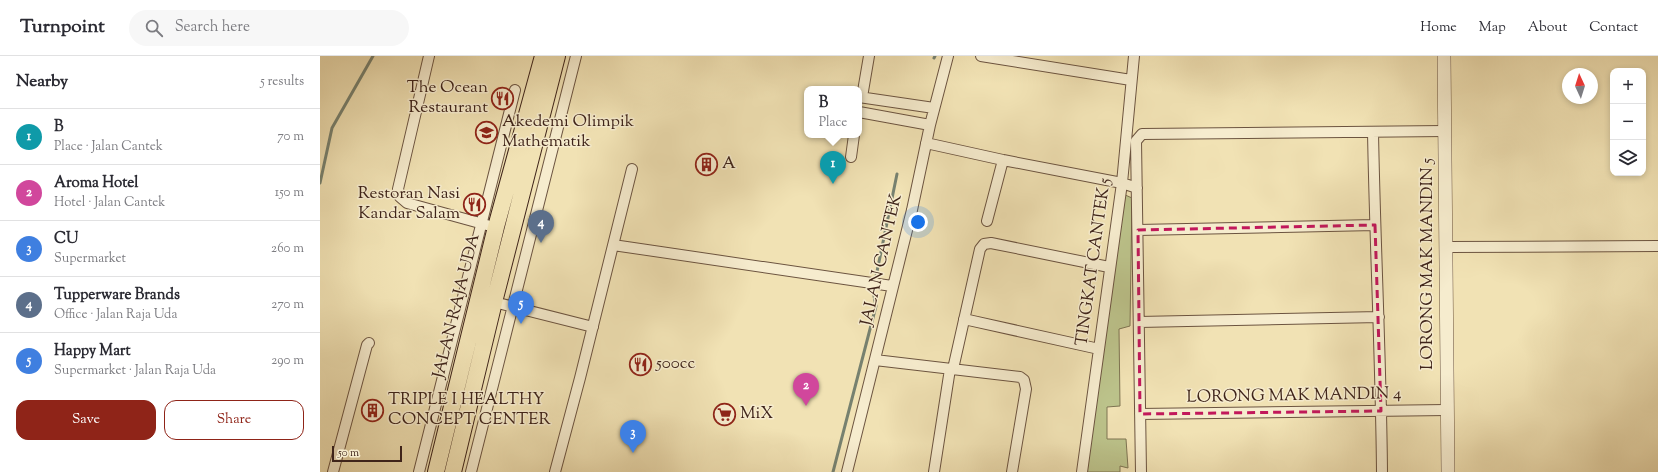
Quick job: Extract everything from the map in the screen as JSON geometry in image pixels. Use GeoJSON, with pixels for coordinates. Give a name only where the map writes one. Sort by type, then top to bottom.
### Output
{"type":"FeatureCollection","features":[{"type":"Feature","properties":{"kind":"main road","name":"JALAN RAJA UDA"},"geometry":{"type":"LineString","coordinates":[[436,472],[489,225],[543,56]]}},
{"type":"Feature","properties":{"kind":"main road","name":"JALAN RAJA UDA"},"geometry":{"type":"LineString","coordinates":[[453,472],[494,302],[557,56]]}},
{"type":"Feature","properties":{"kind":"street"},"geometry":{"type":"LineString","coordinates":[[429,56],[398,189],[400,197],[407,204],[489,225]]}},
{"type":"Feature","properties":{"kind":"street"},"geometry":{"type":"LineString","coordinates":[[471,472],[576,56]]}},
{"type":"Feature","properties":{"kind":"street"},"geometry":{"type":"LineString","coordinates":[[862,92],[869,56]]}},
{"type":"Feature","properties":{"kind":"street","name":"JALAN CANTEK"},"geometry":{"type":"LineString","coordinates":[[847,472],[875,360],[888,286],[912,210],[930,125],[948,56]]}},
{"type":"Feature","properties":{"kind":"street"},"geometry":{"type":"LineString","coordinates":[[981,56],[1131,80]]}},
{"type":"Feature","properties":{"kind":"street","name":"TINGKAT CANTEK 5"},"geometry":{"type":"LineString","coordinates":[[1082,472],[1109,267],[1122,183],[1134,56]]}},
{"type":"Feature","properties":{"kind":"street","name":"LORONG MAK MANDIN 5"},"geometry":{"type":"LineString","coordinates":[[1444,56],[1448,472]]}},
{"type":"Feature","properties":{"kind":"street"},"geometry":{"type":"LineString","coordinates":[[419,472],[446,363],[489,225],[515,90]]}},
{"type":"Feature","properties":{"kind":"street"},"geometry":{"type":"LineString","coordinates":[[862,97],[934,108]]}},
{"type":"Feature","properties":{"kind":"street"},"geometry":{"type":"LineString","coordinates":[[862,113],[930,125]]}},
{"type":"Feature","properties":{"kind":"street"},"geometry":{"type":"LineString","coordinates":[[1141,472],[1138,188],[1136,141],[1142,134],[1445,131]]}},
{"type":"Feature","properties":{"kind":"street"},"geometry":{"type":"LineString","coordinates":[[1373,132],[1382,472]]}},
{"type":"Feature","properties":{"kind":"street"},"geometry":{"type":"LineString","coordinates":[[851,157],[854,138]]}},
{"type":"Feature","properties":{"kind":"street"},"geometry":{"type":"LineString","coordinates":[[926,143],[1003,160],[1122,183],[1138,188]]}},
{"type":"Feature","properties":{"kind":"street"},"geometry":{"type":"LineString","coordinates":[[987,221],[1003,160]]}},
{"type":"Feature","properties":{"kind":"street"},"geometry":{"type":"LineString","coordinates":[[555,472],[632,169]]}},
{"type":"Feature","properties":{"kind":"street"},"geometry":{"type":"LineString","coordinates":[[1138,230],[1375,225]]}},
{"type":"Feature","properties":{"kind":"street"},"geometry":{"type":"LineString","coordinates":[[934,472],[952,369],[980,249],[984,244],[991,242],[1109,267]]}},
{"type":"Feature","properties":{"kind":"street"},"geometry":{"type":"LineString","coordinates":[[613,245],[888,286]]}},
{"type":"Feature","properties":{"kind":"street"},"geometry":{"type":"LineString","coordinates":[[1447,247],[1658,246]]}},
{"type":"Feature","properties":{"kind":"street"},"geometry":{"type":"LineString","coordinates":[[494,302],[593,327]]}},
{"type":"Feature","properties":{"kind":"street"},"geometry":{"type":"LineString","coordinates":[[1139,322],[1379,317]]}},
{"type":"Feature","properties":{"kind":"street"},"geometry":{"type":"LineString","coordinates":[[964,319],[1099,349]]}},
{"type":"Feature","properties":{"kind":"street"},"geometry":{"type":"LineString","coordinates":[[333,472],[367,345],[369,343]]}},
{"type":"Feature","properties":{"kind":"street"},"geometry":{"type":"LineString","coordinates":[[875,360],[1020,377],[1024,380],[1026,389],[1012,472]]}},
{"type":"Feature","properties":{"kind":"street","name":"LORONG MAK MANDIN 4"},"geometry":{"type":"LineString","coordinates":[[1140,414],[1448,410]]}},
{"type":"Feature","properties":{"kind":"highlighted area"},"geometry":{"type":"Polygon","coordinates":[[[1375,225],[1381,411],[1140,414],[1138,230],[1375,225]]]}},
{"type":"Feature","properties":{"kind":"green space"},"geometry":{"type":"Polygon","coordinates":[[[1123,194],[1132,198],[1130,326],[1119,329],[1120,406],[1107,407],[1107,439],[1126,439],[1128,468],[1120,466],[1120,472],[1087,472],[1123,194]]]}},
{"type":"Feature","properties":{"kind":"waterway"},"geometry":{"type":"LineString","coordinates":[[320,183],[332,128],[373,56]]}},
{"type":"Feature","properties":{"kind":"waterway"},"geometry":{"type":"LineString","coordinates":[[833,472],[876,306],[873,291],[897,174]]}},
{"type":"Feature","properties":{"kind":"place","name":"The Ocean Restaurant"},"geometry":{"type":"Point","coordinates":[503,98]}},
{"type":"Feature","properties":{"kind":"place","name":"Akedemi Olimpik Mathematik"},"geometry":{"type":"Point","coordinates":[486,132]}},
{"type":"Feature","properties":{"kind":"place","name":"A"},"geometry":{"type":"Point","coordinates":[707,164]}},
{"type":"Feature","properties":{"kind":"place","name":"B"},"geometry":{"type":"Point","coordinates":[833,184]}},
{"type":"Feature","properties":{"kind":"place","name":"Restoran Nasi Kandar Salam"},"geometry":{"type":"Point","coordinates":[475,204]}},
{"type":"Feature","properties":{"kind":"place","name":"Tupperware Brands"},"geometry":{"type":"Point","coordinates":[541,243]}},
{"type":"Feature","properties":{"kind":"place","name":"Happy Mart"},"geometry":{"type":"Point","coordinates":[521,324]}},
{"type":"Feature","properties":{"kind":"place","name":"500cc"},"geometry":{"type":"Point","coordinates":[640,364]}},
{"type":"Feature","properties":{"kind":"place","name":"Aroma Hotel"},"geometry":{"type":"Point","coordinates":[806,406]}},
{"type":"Feature","properties":{"kind":"place","name":"TRIPLE I HEALTHY CONCEPT CENTER"},"geometry":{"type":"Point","coordinates":[372,410]}},
{"type":"Feature","properties":{"kind":"place","name":"MiX"},"geometry":{"type":"Point","coordinates":[724,414]}},
{"type":"Feature","properties":{"kind":"place","name":"CU"},"geometry":{"type":"Point","coordinates":[633,453]}}]}
